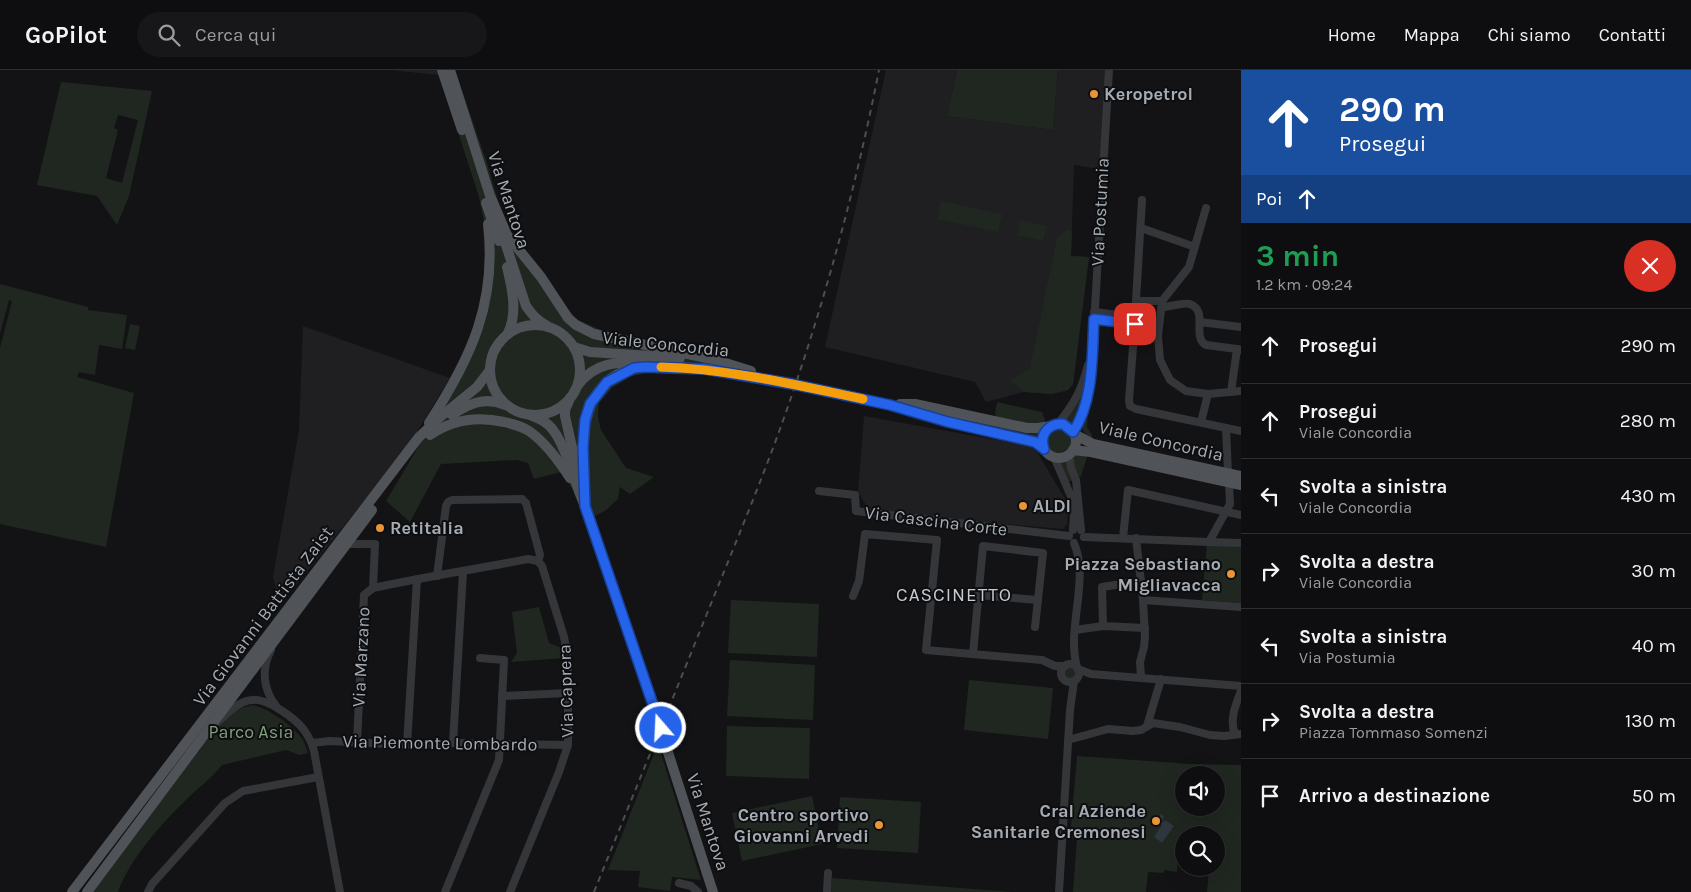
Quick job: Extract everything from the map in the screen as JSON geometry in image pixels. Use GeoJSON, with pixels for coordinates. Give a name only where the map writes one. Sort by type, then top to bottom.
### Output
{"type":"FeatureCollection","features":[{"type":"Feature","properties":{"kind":"main road","name":"Via Mantova"},"geometry":{"type":"LineString","coordinates":[[442,70],[526,306],[540,322],[552,328]]}},
{"type":"Feature","properties":{"kind":"main road","name":"Via Mantova"},"geometry":{"type":"LineString","coordinates":[[450,70],[511,282],[514,316],[512,326],[507,334]]}},
{"type":"Feature","properties":{"kind":"main road"},"geometry":{"type":"LineString","coordinates":[[487,197],[507,235],[541,277],[564,312],[576,325],[594,334],[716,360],[751,371]]}},
{"type":"Feature","properties":{"kind":"main road"},"geometry":{"type":"LineString","coordinates":[[424,436],[456,380],[473,342],[484,309],[490,276],[491,245],[487,197]]}},
{"type":"Feature","properties":{"kind":"main road"},"geometry":{"type":"LineString","coordinates":[[533,325],[552,328],[564,336],[574,347],[580,367],[579,378],[565,410],[565,416],[583,498],[562,445],[553,429],[545,421],[517,412],[505,404],[494,388],[490,370],[493,353],[496,346],[507,334],[515,329],[533,325]]}},
{"type":"Feature","properties":{"kind":"main road","name":"Viale Concordia"},"geometry":{"type":"LineString","coordinates":[[574,347],[590,352],[684,358],[751,371],[782,382]]}},
{"type":"Feature","properties":{"kind":"main road","name":"Viale Concordia"},"geometry":{"type":"LineString","coordinates":[[576,388],[586,375],[593,370],[610,364],[646,362],[705,369],[782,382],[890,405],[948,422],[1035,442],[1054,457],[1064,457],[1071,452],[1076,442],[1074,433]]}},
{"type":"Feature","properties":{"kind":"main road"},"geometry":{"type":"LineString","coordinates":[[583,498],[585,420],[590,404],[607,382],[634,368],[705,369]]}},
{"type":"Feature","properties":{"kind":"main road","name":"Via Giovanni Battista Zaist"},"geometry":{"type":"LineString","coordinates":[[72,892],[424,436],[439,418],[477,387],[490,370]]}},
{"type":"Feature","properties":{"kind":"main road","name":"Via Giovanni Battista Zaist"},"geometry":{"type":"LineString","coordinates":[[87,892],[347,544],[424,436],[449,417],[475,403],[490,400],[505,404]]}},
{"type":"Feature","properties":{"kind":"main road"},"geometry":{"type":"LineString","coordinates":[[530,415],[541,415],[551,412],[569,400]]}},
{"type":"Feature","properties":{"kind":"main road","name":"Viale Concordia"},"geometry":{"type":"LineString","coordinates":[[890,405],[915,404],[1027,428],[1055,425],[1067,426],[1074,433],[1093,444],[1228,478],[1241,485]]}},
{"type":"Feature","properties":{"kind":"main road"},"geometry":{"type":"LineString","coordinates":[[424,436],[453,422],[470,419],[500,421],[522,427],[547,447],[583,498]]}},
{"type":"Feature","properties":{"kind":"main road"},"geometry":{"type":"LineString","coordinates":[[1044,449],[1042,444],[1044,434],[1055,425]]}},
{"type":"Feature","properties":{"kind":"main road","name":"Viale Concordia"},"geometry":{"type":"LineString","coordinates":[[1071,452],[1091,452],[1228,478],[1241,476]]}},
{"type":"Feature","properties":{"kind":"main road","name":"Via Mantova"},"geometry":{"type":"LineString","coordinates":[[583,498],[657,717],[713,892]]}},
{"type":"Feature","properties":{"kind":"street","name":"Via Postumia"},"geometry":{"type":"LineString","coordinates":[[1074,433],[1079,423],[1091,376],[1109,70]]}},
{"type":"Feature","properties":{"kind":"street"},"geometry":{"type":"LineString","coordinates":[[1142,200],[1130,406],[1241,431]]}},
{"type":"Feature","properties":{"kind":"street"},"geometry":{"type":"LineString","coordinates":[[1206,208],[1189,267],[1162,304],[1158,336],[1160,360],[1170,380],[1186,391],[1208,394],[1241,391]]}},
{"type":"Feature","properties":{"kind":"street"},"geometry":{"type":"LineString","coordinates":[[1141,228],[1195,247]]}},
{"type":"Feature","properties":{"kind":"street"},"geometry":{"type":"LineString","coordinates":[[1137,301],[1171,307],[1190,304],[1200,314],[1200,338],[1202,343],[1211,346],[1239,349],[1231,392]]}},
{"type":"Feature","properties":{"kind":"street"},"geometry":{"type":"LineString","coordinates":[[1094,315],[1135,320]]}},
{"type":"Feature","properties":{"kind":"street"},"geometry":{"type":"LineString","coordinates":[[1200,322],[1241,328]]}},
{"type":"Feature","properties":{"kind":"street"},"geometry":{"type":"LineString","coordinates":[[1134,334],[1158,336]]}},
{"type":"Feature","properties":{"kind":"street","name":"Via Postumia"},"geometry":{"type":"LineString","coordinates":[[1055,425],[1080,393],[1092,353]]}},
{"type":"Feature","properties":{"kind":"street"},"geometry":{"type":"LineString","coordinates":[[1201,422],[1208,394]]}},
{"type":"Feature","properties":{"kind":"street"},"geometry":{"type":"LineString","coordinates":[[1209,542],[1230,504],[1226,428]]}},
{"type":"Feature","properties":{"kind":"street"},"geometry":{"type":"LineString","coordinates":[[1060,892],[1070,710],[1079,674],[1073,652],[1079,576],[1076,480],[1071,468],[1071,452]]}},
{"type":"Feature","properties":{"kind":"street"},"geometry":{"type":"LineString","coordinates":[[1054,457],[1073,500],[1077,536]]}},
{"type":"Feature","properties":{"kind":"street"},"geometry":{"type":"LineString","coordinates":[[1123,538],[1128,490],[1227,510],[1241,515]]}},
{"type":"Feature","properties":{"kind":"street","name":"Via Cascina Corte"},"geometry":{"type":"LineString","coordinates":[[819,491],[855,495],[856,511],[1077,536]]}},
{"type":"Feature","properties":{"kind":"street","name":"Via Caprera"},"geometry":{"type":"LineString","coordinates":[[437,576],[448,502],[452,500],[522,499],[526,503],[540,555],[538,561],[545,574],[564,637],[568,659],[568,751],[510,892]]}},
{"type":"Feature","properties":{"kind":"street"},"geometry":{"type":"LineString","coordinates":[[853,596],[860,581],[866,534],[937,540],[926,650],[1042,660],[1055,666],[1072,664],[1091,674],[1241,686]]}},
{"type":"Feature","properties":{"kind":"street"},"geometry":{"type":"LineString","coordinates":[[1077,536],[1241,543]]}},
{"type":"Feature","properties":{"kind":"street"},"geometry":{"type":"LineString","coordinates":[[1136,538],[1143,600],[1144,648],[1140,662],[1141,677]]}},
{"type":"Feature","properties":{"kind":"street","name":"Via Marzano"},"geometry":{"type":"LineString","coordinates":[[347,544],[375,544],[373,588],[364,595],[357,742]]}},
{"type":"Feature","properties":{"kind":"street"},"geometry":{"type":"LineString","coordinates":[[973,654],[983,546],[1043,553],[1035,627]]}},
{"type":"Feature","properties":{"kind":"street"},"geometry":{"type":"LineString","coordinates":[[373,588],[528,559],[538,561]]}},
{"type":"Feature","properties":{"kind":"street"},"geometry":{"type":"LineString","coordinates":[[454,743],[463,572]]}},
{"type":"Feature","properties":{"kind":"street"},"geometry":{"type":"LineString","coordinates":[[407,744],[417,579]]}},
{"type":"Feature","properties":{"kind":"street"},"geometry":{"type":"LineString","coordinates":[[1103,626],[1102,587],[1141,581]]}},
{"type":"Feature","properties":{"kind":"street"},"geometry":{"type":"LineString","coordinates":[[978,595],[1038,600]]}},
{"type":"Feature","properties":{"kind":"street"},"geometry":{"type":"LineString","coordinates":[[1143,600],[1241,607]]}},
{"type":"Feature","properties":{"kind":"street"},"geometry":{"type":"LineString","coordinates":[[1075,630],[1103,626],[1144,628]]}},
{"type":"Feature","properties":{"kind":"street"},"geometry":{"type":"LineString","coordinates":[[279,710],[270,697],[265,686],[264,677],[265,664],[281,632]]}},
{"type":"Feature","properties":{"kind":"street"},"geometry":{"type":"LineString","coordinates":[[1070,710],[1068,692],[1061,669],[1066,665],[1073,652]]}},
{"type":"Feature","properties":{"kind":"street"},"geometry":{"type":"LineString","coordinates":[[445,892],[497,766],[500,744],[504,660],[480,658]]}},
{"type":"Feature","properties":{"kind":"street"},"geometry":{"type":"LineString","coordinates":[[1055,666],[1063,678],[1069,682],[1091,674]]}},
{"type":"Feature","properties":{"kind":"street"},"geometry":{"type":"LineString","coordinates":[[1147,726],[1161,679]]}},
{"type":"Feature","properties":{"kind":"street"},"geometry":{"type":"LineString","coordinates":[[1238,734],[1233,729],[1233,720],[1241,691]]}},
{"type":"Feature","properties":{"kind":"street"},"geometry":{"type":"LineString","coordinates":[[502,696],[569,694]]}},
{"type":"Feature","properties":{"kind":"street"},"geometry":{"type":"LineString","coordinates":[[201,738],[237,705],[252,700],[264,700],[302,728],[312,743],[340,892]]}},
{"type":"Feature","properties":{"kind":"street"},"geometry":{"type":"LineString","coordinates":[[1068,740],[1108,729],[1141,730],[1153,723],[1161,723],[1210,735],[1238,734]]}},
{"type":"Feature","properties":{"kind":"street","name":"Via Piemonte Lombardo"},"geometry":{"type":"LineString","coordinates":[[312,743],[330,740],[407,744],[568,745]]}},
{"type":"Feature","properties":{"kind":"street"},"geometry":{"type":"LineString","coordinates":[[148,892],[152,884],[224,803],[243,791],[318,777]]}},
{"type":"Feature","properties":{"kind":"street"},"geometry":{"type":"LineString","coordinates":[[827,892],[828,873]]}},
{"type":"Feature","properties":{"kind":"street"},"geometry":{"type":"LineString","coordinates":[[679,883],[691,886],[698,892]]}},
{"type":"Feature","properties":{"kind":"shaded area"},"geometry":{"type":"Polygon","coordinates":[[[438,70],[440,75],[399,71],[438,70]]]}},
{"type":"Feature","properties":{"kind":"shaded area"},"geometry":{"type":"Polygon","coordinates":[[[886,70],[957,70],[947,116],[1053,130],[1058,70],[1106,70],[1100,169],[1074,165],[1071,256],[1089,257],[1073,384],[1068,390],[1052,394],[1024,392],[986,402],[975,382],[825,347],[886,70]]]}},
{"type":"Feature","properties":{"kind":"shaded area"},"geometry":{"type":"Polygon","coordinates":[[[303,326],[450,378],[409,445],[280,605],[273,577],[299,430],[303,326]]]}},
{"type":"Feature","properties":{"kind":"shaded area"},"geometry":{"type":"Polygon","coordinates":[[[864,416],[1031,446],[1037,452],[1065,499],[1068,512],[1067,524],[1063,529],[926,517],[867,507],[858,492],[864,416]]]}},
{"type":"Feature","properties":{"kind":"shaded area"},"geometry":{"type":"Polygon","coordinates":[[[1161,814],[1164,816],[1162,821],[1164,822],[1165,820],[1174,826],[1162,843],[1154,837],[1162,825],[1157,821],[1161,814]]]}},
{"type":"Feature","properties":{"kind":"green space"},"geometry":{"type":"Polygon","coordinates":[[[438,70],[455,70],[486,160],[504,221],[511,235],[576,319],[610,334],[709,361],[708,366],[649,372],[630,377],[612,388],[599,403],[598,417],[601,430],[626,468],[654,477],[630,494],[620,487],[618,499],[605,511],[586,520],[575,493],[561,472],[534,479],[528,463],[517,460],[441,464],[410,522],[386,501],[466,367],[483,318],[486,232],[479,197],[438,70]]]}},
{"type":"Feature","properties":{"kind":"green space"},"geometry":{"type":"Polygon","coordinates":[[[957,70],[1058,70],[1053,130],[947,116],[957,70]]]}},
{"type":"Feature","properties":{"kind":"green space"},"geometry":{"type":"Polygon","coordinates":[[[61,82],[152,91],[129,196],[117,225],[97,196],[37,185],[61,82]],[[118,115],[114,128],[118,130],[106,178],[122,183],[138,120],[118,115]]]}},
{"type":"Feature","properties":{"kind":"green space"},"geometry":{"type":"Polygon","coordinates":[[[941,201],[1002,214],[998,232],[937,219],[941,201]]]}},
{"type":"Feature","properties":{"kind":"green space"},"geometry":{"type":"Polygon","coordinates":[[[1020,220],[1047,226],[1043,241],[1017,235],[1020,220]]]}},
{"type":"Feature","properties":{"kind":"green space"},"geometry":{"type":"Polygon","coordinates":[[[1067,230],[1072,231],[1071,256],[1089,257],[1073,384],[1068,390],[1052,394],[1024,392],[1010,381],[1030,368],[1057,238],[1067,230]]]}},
{"type":"Feature","properties":{"kind":"green space"},"geometry":{"type":"Polygon","coordinates":[[[0,284],[88,307],[88,310],[127,315],[122,349],[99,345],[95,375],[79,372],[77,377],[134,393],[106,547],[0,524],[0,348],[12,301],[9,300],[0,334],[0,284]]]}},
{"type":"Feature","properties":{"kind":"green space"},"geometry":{"type":"Polygon","coordinates":[[[130,324],[140,326],[135,350],[125,348],[130,324]]]}},
{"type":"Feature","properties":{"kind":"green space"},"geometry":{"type":"Polygon","coordinates":[[[1081,396],[1083,397],[1074,426],[1065,419],[1081,396]]]}},
{"type":"Feature","properties":{"kind":"green space"},"geometry":{"type":"Polygon","coordinates":[[[997,402],[1042,412],[1045,420],[1044,423],[1039,425],[997,419],[995,414],[997,402]]]}},
{"type":"Feature","properties":{"kind":"green space"},"geometry":{"type":"Polygon","coordinates":[[[917,408],[1039,431],[1037,439],[949,419],[917,408]]]}},
{"type":"Feature","properties":{"kind":"green space"},"geometry":{"type":"Polygon","coordinates":[[[1088,414],[1087,427],[1092,435],[1092,439],[1084,433],[1082,428],[1083,418],[1088,414]]]}},
{"type":"Feature","properties":{"kind":"green space"},"geometry":{"type":"Polygon","coordinates":[[[1059,428],[1068,432],[1072,441],[1068,450],[1059,454],[1050,450],[1046,441],[1050,432],[1059,428]]]}},
{"type":"Feature","properties":{"kind":"green space"},"geometry":{"type":"Polygon","coordinates":[[[1075,454],[1088,454],[1081,476],[1078,477],[1073,463],[1075,454]]]}},
{"type":"Feature","properties":{"kind":"green space"},"geometry":{"type":"Polygon","coordinates":[[[1067,459],[1073,480],[1067,483],[1058,461],[1067,459]]]}},
{"type":"Feature","properties":{"kind":"green space"},"geometry":{"type":"Polygon","coordinates":[[[1207,543],[1241,545],[1241,603],[1202,600],[1207,543]]]}},
{"type":"Feature","properties":{"kind":"green space"},"geometry":{"type":"Polygon","coordinates":[[[731,600],[819,604],[817,657],[728,653],[731,600]]]}},
{"type":"Feature","properties":{"kind":"green space"},"geometry":{"type":"Polygon","coordinates":[[[539,607],[549,643],[562,648],[564,658],[511,662],[517,653],[512,612],[539,607]]]}},
{"type":"Feature","properties":{"kind":"green space"},"geometry":{"type":"Polygon","coordinates":[[[730,660],[815,665],[813,720],[727,716],[730,660]]]}},
{"type":"Feature","properties":{"kind":"green space"},"geometry":{"type":"Polygon","coordinates":[[[1070,666],[1075,668],[1077,673],[1075,678],[1070,680],[1065,678],[1063,673],[1065,668],[1070,666]]]}},
{"type":"Feature","properties":{"kind":"green space"},"geometry":{"type":"Polygon","coordinates":[[[969,680],[1053,688],[1048,739],[964,730],[969,680]]]}},
{"type":"Feature","properties":{"kind":"green space","name":"Parco Asia"},"geometry":{"type":"Polygon","coordinates":[[[252,705],[278,717],[295,730],[305,744],[308,753],[300,755],[286,750],[222,765],[177,809],[147,843],[130,867],[118,892],[91,892],[201,745],[234,712],[252,705]]]}},
{"type":"Feature","properties":{"kind":"green space"},"geometry":{"type":"Polygon","coordinates":[[[727,726],[810,728],[809,779],[726,776],[727,726]]]}},
{"type":"Feature","properties":{"kind":"green space"},"geometry":{"type":"Polygon","coordinates":[[[658,744],[701,880],[672,877],[670,891],[638,887],[640,871],[608,870],[658,744]]]}},
{"type":"Feature","properties":{"kind":"green space","name":"Cral Aziende Sanitarie Cremonesi"},"geometry":{"type":"Polygon","coordinates":[[[1077,756],[1191,764],[1241,765],[1241,892],[1207,892],[1208,876],[1225,876],[1225,826],[1175,826],[1175,872],[1164,870],[1164,873],[1148,872],[1146,892],[1073,892],[1077,839],[1070,838],[1077,756]]]}},
{"type":"Feature","properties":{"kind":"green space"},"geometry":{"type":"Polygon","coordinates":[[[812,796],[822,844],[742,861],[732,813],[812,796]]]}},
{"type":"Feature","properties":{"kind":"green space","name":"Centro sportivo Giovanni Arvedi"},"geometry":{"type":"Polygon","coordinates":[[[840,797],[921,802],[918,853],[837,848],[840,797]]]}},
{"type":"Feature","properties":{"kind":"green space"},"geometry":{"type":"Polygon","coordinates":[[[832,878],[1012,892],[831,892],[832,878]]]}},
{"type":"Feature","properties":{"kind":"railway"},"geometry":{"type":"LineString","coordinates":[[594,892],[780,429],[810,341],[836,251],[870,116],[879,70]]}},
{"type":"Feature","properties":{"kind":"slow traffic"},"geometry":{"type":"LineString","coordinates":[[661,367],[705,369],[863,399]]}},
{"type":"Feature","properties":{"kind":"place","name":"Keropetrol"},"geometry":{"type":"Point","coordinates":[1094,94]}},
{"type":"Feature","properties":{"kind":"place","name":"ALDI"},"geometry":{"type":"Point","coordinates":[1023,506]}},
{"type":"Feature","properties":{"kind":"place","name":"Retitalia"},"geometry":{"type":"Point","coordinates":[380,528]}},
{"type":"Feature","properties":{"kind":"place","name":"Piazza Sebastiano Migliavacca"},"geometry":{"type":"Point","coordinates":[1231,574]}},
{"type":"Feature","properties":{"kind":"place","name":"Cral Aziende Sanitarie Cremonesi"},"geometry":{"type":"Point","coordinates":[1156,821]}},
{"type":"Feature","properties":{"kind":"place","name":"Centro sportivo Giovanni Arvedi"},"geometry":{"type":"Point","coordinates":[879,825]}},
{"type":"Feature","properties":{"kind":"district","name":"CASCINETTO"},"geometry":{"type":"Point","coordinates":[954,595]}},
{"type":"Feature","properties":{"kind":"route"},"geometry":{"type":"LineString","coordinates":[[661,728],[585,506],[583,475],[585,420],[590,404],[607,382],[634,368],[705,369],[792,384],[890,405],[948,422],[1035,442],[1044,449],[1042,439],[1047,429],[1051,426],[1063,424],[1073,432],[1079,423],[1091,376],[1094,319],[1135,324]]}}]}
